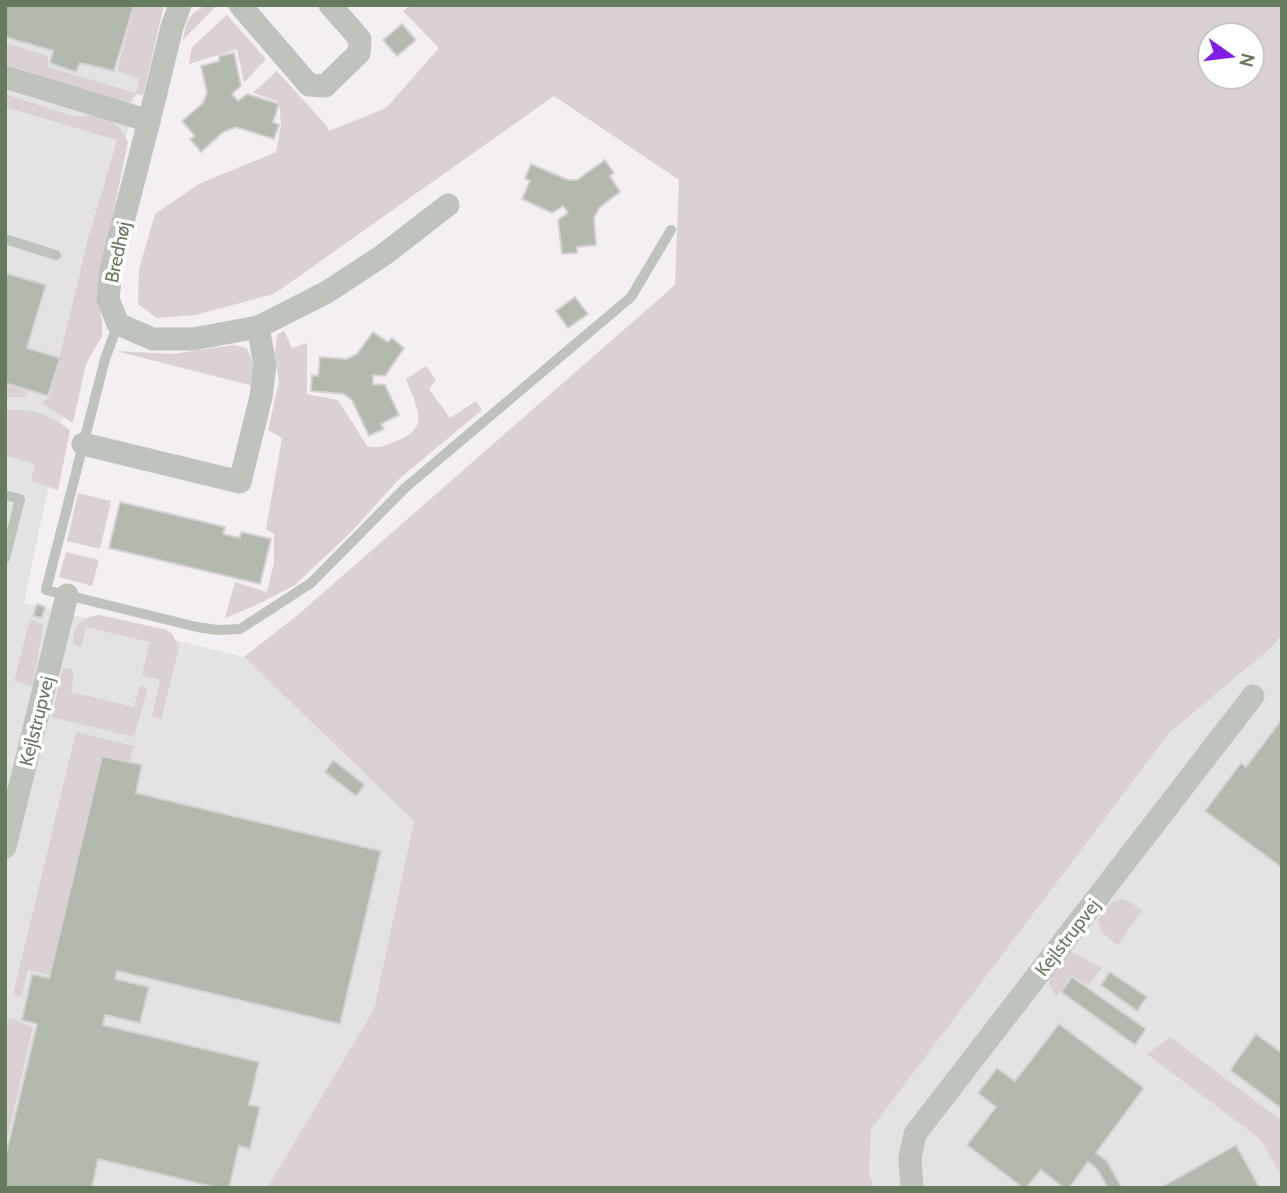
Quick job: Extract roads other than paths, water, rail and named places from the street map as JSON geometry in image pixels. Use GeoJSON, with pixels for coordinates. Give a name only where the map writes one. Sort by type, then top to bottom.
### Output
{"type":"FeatureCollection","features":[{"type":"Feature","properties":{"kind":"street","name":"Bredhøj"},"geometry":{"type":"LineString","coordinates":[[118,324],[108,299],[111,269],[172,27],[180,5]]}},
{"type":"Feature","properties":{"kind":"street"},"geometry":{"type":"LineString","coordinates":[[240,5],[309,85],[325,86],[359,53],[360,39],[330,5]]}},
{"type":"Feature","properties":{"kind":"street"},"geometry":{"type":"LineString","coordinates":[[5,77],[149,121]]}},
{"type":"Feature","properties":{"kind":"street"},"geometry":{"type":"LineString","coordinates":[[118,324],[153,339],[193,339],[258,327],[327,292],[382,256],[449,205]]}},
{"type":"Feature","properties":{"kind":"street"},"geometry":{"type":"LineString","coordinates":[[83,444],[240,482],[261,397],[265,365],[258,327]]}},
{"type":"Feature","properties":{"kind":"street","name":"Kejlstrupvej"},"geometry":{"type":"LineString","coordinates":[[5,847],[67,596]]}},
{"type":"Feature","properties":{"kind":"street","name":"Kejlstrupvej"},"geometry":{"type":"LineString","coordinates":[[912,1188],[910,1158],[915,1134],[1253,696]]}},
{"type":"Feature","properties":{"kind":"lane"},"geometry":{"type":"LineString","coordinates":[[118,324],[105,359],[46,590],[197,627],[240,629],[311,583],[405,488],[631,297],[671,230]]}},
{"type":"Feature","properties":{"kind":"lane"},"geometry":{"type":"LineString","coordinates":[[5,239],[55,255]]}},
{"type":"Feature","properties":{"kind":"lane"},"geometry":{"type":"LineString","coordinates":[[5,495],[20,499],[5,558]]}}]}
